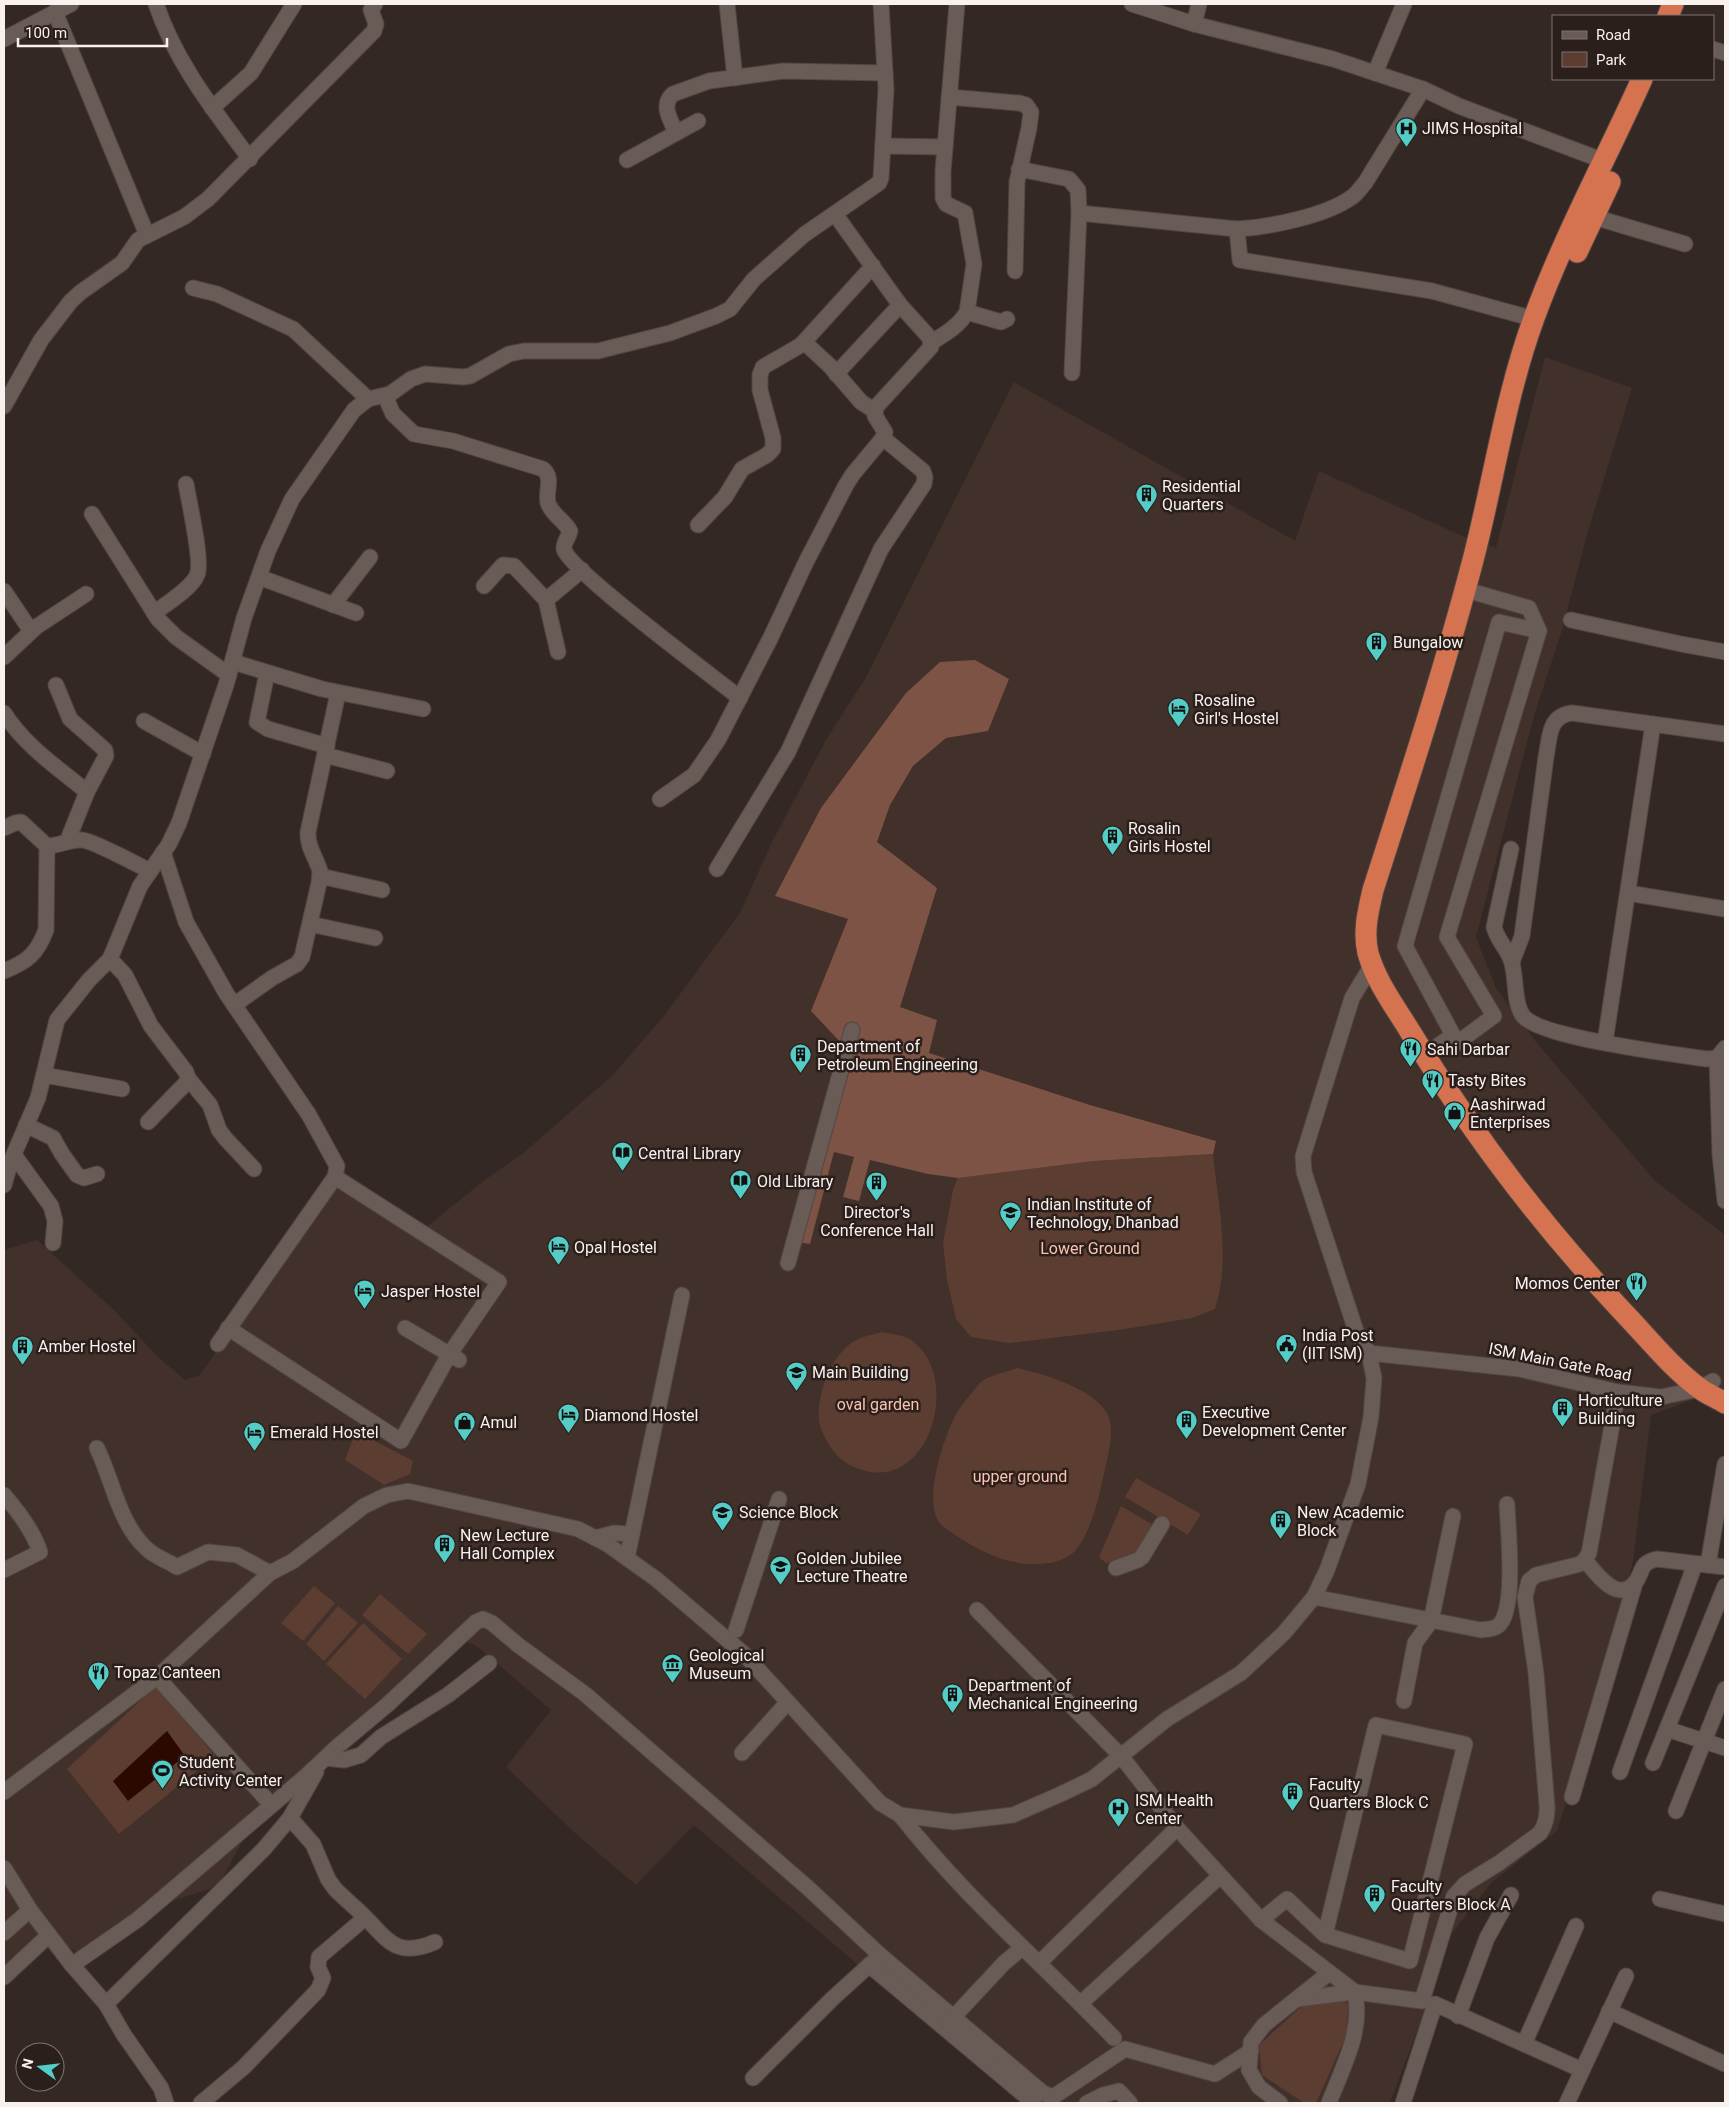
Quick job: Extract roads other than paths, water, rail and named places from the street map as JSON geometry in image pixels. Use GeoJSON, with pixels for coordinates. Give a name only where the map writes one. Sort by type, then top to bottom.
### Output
{"type":"FeatureCollection","features":[{"type":"Feature","properties":{"kind":"highway"},"geometry":{"type":"LineString","coordinates":[[1642,80],[1564,245],[1534,319],[1510,398],[1483,522],[1454,630],[1373,890],[1366,920],[1365,938],[1372,965],[1430,1064],[1529,1205],[1604,1292],[1671,1363],[1713,1386]]}},
{"type":"Feature","properties":{"kind":"highway"},"geometry":{"type":"LineString","coordinates":[[1655,80],[1549,316],[1536,355],[1476,593],[1395,862],[1378,929],[1381,953],[1388,969],[1435,1048],[1488,1129],[1548,1208],[1656,1332],[1713,1386],[1725,1403]]}},
{"type":"Feature","properties":{"kind":"street"},"geometry":{"type":"LineString","coordinates":[[156,4],[163,25],[189,76],[250,159]]}},
{"type":"Feature","properties":{"kind":"street"},"geometry":{"type":"LineString","coordinates":[[212,108],[251,73],[294,4]]}},
{"type":"Feature","properties":{"kind":"street"},"geometry":{"type":"LineString","coordinates":[[4,406],[27,362],[58,316],[81,292],[122,263],[138,240],[184,217],[208,200],[250,159],[374,31],[376,24],[371,10],[375,4]]}},
{"type":"Feature","properties":{"kind":"street"},"geometry":{"type":"LineString","coordinates":[[727,4],[736,78]]}},
{"type":"Feature","properties":{"kind":"street"},"geometry":{"type":"LineString","coordinates":[[4,1185],[11,1150],[26,1125],[38,1098],[57,1020],[89,980],[110,959],[134,897],[179,824],[231,668],[244,618],[268,552],[292,499],[354,410],[368,399],[385,396],[411,379],[425,374],[470,376],[509,354],[524,351],[598,351],[670,333],[716,316],[735,304],[754,278],[805,234],[879,183],[886,88],[882,4]]}},
{"type":"Feature","properties":{"kind":"street"},"geometry":{"type":"LineString","coordinates":[[660,799],[694,775],[729,720],[846,485],[883,438],[884,428],[875,416],[878,404],[920,362],[931,347],[932,342],[958,324],[967,312],[973,272],[972,247],[965,213],[946,204],[943,198],[945,147],[957,4]]}},
{"type":"Feature","properties":{"kind":"street"},"geometry":{"type":"LineString","coordinates":[[1132,4],[1194,24],[1333,59],[1423,89],[1459,106],[1604,161]]}},
{"type":"Feature","properties":{"kind":"street"},"geometry":{"type":"LineString","coordinates":[[1194,24],[1199,4]]}},
{"type":"Feature","properties":{"kind":"street"},"geometry":{"type":"LineString","coordinates":[[1375,73],[1404,4]]}},
{"type":"Feature","properties":{"kind":"street"},"geometry":{"type":"LineString","coordinates":[[4,38],[63,7],[147,235]]}},
{"type":"Feature","properties":{"kind":"street"},"geometry":{"type":"LineString","coordinates":[[676,133],[666,107],[668,98],[673,94],[709,82],[783,71],[885,73]]}},
{"type":"Feature","properties":{"kind":"street"},"geometry":{"type":"LineString","coordinates":[[1079,213],[1237,229],[1255,228],[1322,212],[1354,196],[1365,182],[1423,89]]}},
{"type":"Feature","properties":{"kind":"street"},"geometry":{"type":"LineString","coordinates":[[949,97],[1019,103],[1026,105],[1031,112],[1030,128],[1019,169],[1015,201],[1015,271]]}},
{"type":"Feature","properties":{"kind":"street"},"geometry":{"type":"LineString","coordinates":[[627,160],[698,121]]}},
{"type":"Feature","properties":{"kind":"street"},"geometry":{"type":"LineString","coordinates":[[883,146],[945,147]]}},
{"type":"Feature","properties":{"kind":"street"},"geometry":{"type":"LineString","coordinates":[[1019,169],[1069,179],[1078,190],[1079,213],[1072,373]]}},
{"type":"Feature","properties":{"kind":"street"},"geometry":{"type":"LineString","coordinates":[[835,214],[900,305],[932,342]]}},
{"type":"Feature","properties":{"kind":"street"},"geometry":{"type":"LineString","coordinates":[[1594,217],[1686,244]]}},
{"type":"Feature","properties":{"kind":"street"},"geometry":{"type":"LineString","coordinates":[[1237,229],[1240,260],[1432,291],[1534,319]]}},
{"type":"Feature","properties":{"kind":"street"},"geometry":{"type":"LineString","coordinates":[[698,525],[725,497],[742,470],[767,455],[773,449],[773,438],[760,390],[760,376],[767,363],[804,342],[873,266]]}},
{"type":"Feature","properties":{"kind":"street"},"geometry":{"type":"LineString","coordinates":[[192,288],[217,294],[293,329],[368,399]]}},
{"type":"Feature","properties":{"kind":"street"},"geometry":{"type":"LineString","coordinates":[[836,374],[900,305]]}},
{"type":"Feature","properties":{"kind":"street"},"geometry":{"type":"LineString","coordinates":[[967,312],[1001,322],[1007,319]]}},
{"type":"Feature","properties":{"kind":"street"},"geometry":{"type":"LineString","coordinates":[[804,342],[862,402],[875,411]]}},
{"type":"Feature","properties":{"kind":"street"},"geometry":{"type":"LineString","coordinates":[[385,396],[393,414],[414,434],[482,449],[543,469],[547,473],[548,505],[570,531],[564,549],[566,554],[596,584],[740,698]]}},
{"type":"Feature","properties":{"kind":"street"},"geometry":{"type":"LineString","coordinates":[[717,869],[788,752],[881,549],[924,484],[925,477],[923,471],[883,438]]}},
{"type":"Feature","properties":{"kind":"street"},"geometry":{"type":"LineString","coordinates":[[154,613],[193,583],[198,575],[199,566],[186,484]]}},
{"type":"Feature","properties":{"kind":"street"},"geometry":{"type":"LineString","coordinates":[[92,514],[154,613],[176,637],[231,668],[268,672],[338,693],[423,709]]}},
{"type":"Feature","properties":{"kind":"street"},"geometry":{"type":"LineString","coordinates":[[333,605],[370,557]]}},
{"type":"Feature","properties":{"kind":"street"},"geometry":{"type":"LineString","coordinates":[[484,586],[503,565],[510,564],[533,584],[546,600],[558,652]]}},
{"type":"Feature","properties":{"kind":"street"},"geometry":{"type":"LineString","coordinates":[[546,600],[582,570]]}},
{"type":"Feature","properties":{"kind":"street"},"geometry":{"type":"LineString","coordinates":[[259,577],[356,614]]}},
{"type":"Feature","properties":{"kind":"street"},"geometry":{"type":"LineString","coordinates":[[4,591],[31,631]]}},
{"type":"Feature","properties":{"kind":"street"},"geometry":{"type":"LineString","coordinates":[[1476,593],[1529,608],[1539,631],[1447,937],[1494,1016],[1457,1042],[1405,946],[1499,622],[1539,631]]}},
{"type":"Feature","properties":{"kind":"street"},"geometry":{"type":"LineString","coordinates":[[4,657],[31,631],[86,594]]}},
{"type":"Feature","properties":{"kind":"street"},"geometry":{"type":"LineString","coordinates":[[1571,620],[1725,652]]}},
{"type":"Feature","properties":{"kind":"street"},"geometry":{"type":"LineString","coordinates":[[268,672],[258,713],[257,722],[260,725],[387,771]]}},
{"type":"Feature","properties":{"kind":"street"},"geometry":{"type":"LineString","coordinates":[[56,685],[70,719],[105,750],[106,756],[87,792],[67,842]]}},
{"type":"Feature","properties":{"kind":"street"},"geometry":{"type":"LineString","coordinates":[[234,1005],[272,978],[297,964],[305,949],[320,876],[317,861],[309,848],[308,838],[338,693]]}},
{"type":"Feature","properties":{"kind":"street"},"geometry":{"type":"LineString","coordinates":[[4,713],[15,730],[27,743],[87,792]]}},
{"type":"Feature","properties":{"kind":"street"},"geometry":{"type":"LineString","coordinates":[[1512,962],[1522,936],[1546,757],[1556,719],[1562,714],[1572,713],[1725,734]]}},
{"type":"Feature","properties":{"kind":"street"},"geometry":{"type":"LineString","coordinates":[[144,721],[203,754]]}},
{"type":"Feature","properties":{"kind":"street"},"geometry":{"type":"LineString","coordinates":[[1605,1042],[1653,724]]}},
{"type":"Feature","properties":{"kind":"street"},"geometry":{"type":"LineString","coordinates":[[4,828],[21,822],[47,846],[46,930],[35,952],[22,964],[4,971]]}},
{"type":"Feature","properties":{"kind":"street"},"geometry":{"type":"LineString","coordinates":[[47,846],[80,840],[86,841],[150,871]]}},
{"type":"Feature","properties":{"kind":"street"},"geometry":{"type":"LineString","coordinates":[[1511,849],[1494,927],[1496,935],[1512,962],[1519,1008],[1529,1022],[1576,1037],[1707,1059],[1721,1053],[1720,1154],[1725,1201]]}},
{"type":"Feature","properties":{"kind":"street"},"geometry":{"type":"LineString","coordinates":[[163,852],[186,922],[234,1005],[309,1115],[337,1166],[335,1177],[218,1344]]}},
{"type":"Feature","properties":{"kind":"street"},"geometry":{"type":"LineString","coordinates":[[320,876],[382,890]]}},
{"type":"Feature","properties":{"kind":"street"},"geometry":{"type":"LineString","coordinates":[[1628,892],[1725,909]]}},
{"type":"Feature","properties":{"kind":"street"},"geometry":{"type":"LineString","coordinates":[[310,924],[375,938]]}},
{"type":"Feature","properties":{"kind":"street"},"geometry":{"type":"LineString","coordinates":[[110,959],[124,975],[143,1013],[165,1046],[214,1111],[219,1130],[254,1169]]}},
{"type":"Feature","properties":{"kind":"street"},"geometry":{"type":"LineString","coordinates":[[900,1815],[954,1822],[1014,1815],[1092,1779],[1167,1719],[1241,1673],[1284,1633],[1314,1597],[1328,1570],[1358,1484],[1371,1417],[1374,1378],[1369,1353],[1356,1331],[1304,1172],[1302,1156],[1352,998],[1372,965]]}},
{"type":"Feature","properties":{"kind":"street"},"geometry":{"type":"LineString","coordinates":[[788,1263],[852,1030]]}},
{"type":"Feature","properties":{"kind":"street"},"geometry":{"type":"LineString","coordinates":[[1435,1048],[1453,1035]]}},
{"type":"Feature","properties":{"kind":"street"},"geometry":{"type":"LineString","coordinates":[[44,1074],[122,1089]]}},
{"type":"Feature","properties":{"kind":"street"},"geometry":{"type":"LineString","coordinates":[[148,1122],[186,1083],[188,1078]]}},
{"type":"Feature","properties":{"kind":"street"},"geometry":{"type":"LineString","coordinates":[[26,1125],[53,1138],[77,1175],[84,1178],[97,1174]]}},
{"type":"Feature","properties":{"kind":"street"},"geometry":{"type":"LineString","coordinates":[[11,1150],[51,1206],[55,1221],[53,1243]]}},
{"type":"Feature","properties":{"kind":"street"},"geometry":{"type":"LineString","coordinates":[[228,1328],[401,1442],[499,1282],[335,1177]]}},
{"type":"Feature","properties":{"kind":"street"},"geometry":{"type":"LineString","coordinates":[[627,1558],[682,1295]]}},
{"type":"Feature","properties":{"kind":"street"},"geometry":{"type":"LineString","coordinates":[[404,1328],[454,1358]]}},
{"type":"Feature","properties":{"kind":"street","name":"ISM Main Gate Road"},"geometry":{"type":"LineString","coordinates":[[1369,1353],[1518,1369],[1618,1392],[1660,1397],[1713,1386]]}},
{"type":"Feature","properties":{"kind":"street"},"geometry":{"type":"LineString","coordinates":[[1297,1999],[1355,1992],[1422,2001],[1454,1896],[1465,1884],[1499,1863],[1544,1828],[1547,1806],[1536,1673],[1525,1597],[1529,1581],[1536,1575],[1580,1564],[1585,1560],[1593,1530],[1618,1392]]}},
{"type":"Feature","properties":{"kind":"street"},"geometry":{"type":"LineString","coordinates":[[97,1448],[108,1469],[129,1530],[148,1551],[178,1567],[208,1552],[237,1555],[270,1573]]}},
{"type":"Feature","properties":{"kind":"street"},"geometry":{"type":"LineString","coordinates":[[1620,1772],[1702,1564],[1725,1464]]}},
{"type":"Feature","properties":{"kind":"street"},"geometry":{"type":"LineString","coordinates":[[4,1792],[157,1677],[270,1573],[292,1561],[364,1506],[387,1495],[408,1491],[578,1529],[627,1558],[656,1579],[744,1654],[880,1803],[900,1815],[929,1852],[1022,1948],[1081,2003],[1114,2038]]}},
{"type":"Feature","properties":{"kind":"street"},"geometry":{"type":"LineString","coordinates":[[4,1495],[36,1539],[40,1552],[4,1570]]}},
{"type":"Feature","properties":{"kind":"street"},"geometry":{"type":"LineString","coordinates":[[736,1630],[779,1499]]}},
{"type":"Feature","properties":{"kind":"street"},"geometry":{"type":"LineString","coordinates":[[1314,1597],[1481,1630],[1493,1628],[1500,1624],[1511,1583],[1507,1504]]}},
{"type":"Feature","properties":{"kind":"street"},"geometry":{"type":"LineString","coordinates":[[1404,1701],[1415,1643],[1431,1621],[1453,1516]]}},
{"type":"Feature","properties":{"kind":"street"},"geometry":{"type":"LineString","coordinates":[[1116,1568],[1138,1560],[1162,1524]]}},
{"type":"Feature","properties":{"kind":"street"},"geometry":{"type":"LineString","coordinates":[[595,1538],[614,1533],[632,1534]]}},
{"type":"Feature","properties":{"kind":"street"},"geometry":{"type":"LineString","coordinates":[[1585,1560],[1608,1586],[1618,1589],[1628,1588],[1635,1584]]}},
{"type":"Feature","properties":{"kind":"street"},"geometry":{"type":"LineString","coordinates":[[1572,1797],[1635,1584],[1643,1566],[1649,1561],[1657,1560],[1725,1567]]}},
{"type":"Feature","properties":{"kind":"street"},"geometry":{"type":"LineString","coordinates":[[1653,1764],[1725,1586]]}},
{"type":"Feature","properties":{"kind":"street"},"geometry":{"type":"LineString","coordinates":[[977,1610],[1121,1756],[1177,1828],[1262,1920],[1355,1992],[1359,2009],[1356,2034],[1329,2103]]}},
{"type":"Feature","properties":{"kind":"street"},"geometry":{"type":"LineString","coordinates":[[72,1965],[136,1920],[387,1705],[476,1622],[486,1620],[585,1694],[806,1887],[880,1955],[948,2023],[1034,2103]]}},
{"type":"Feature","properties":{"kind":"street"},"geometry":{"type":"LineString","coordinates":[[324,1760],[344,1760],[361,1755],[381,1737],[448,1695],[489,1663]]}},
{"type":"Feature","properties":{"kind":"street"},"geometry":{"type":"LineString","coordinates":[[157,1677],[266,1799]]}},
{"type":"Feature","properties":{"kind":"street"},"geometry":{"type":"LineString","coordinates":[[1676,1811],[1725,1689]]}},
{"type":"Feature","properties":{"kind":"street"},"geometry":{"type":"LineString","coordinates":[[742,1753],[787,1703]]}},
{"type":"Feature","properties":{"kind":"street"},"geometry":{"type":"LineString","coordinates":[[1262,1920],[1287,1899],[1325,1935],[1410,1961],[1465,1744],[1376,1725],[1325,1935]]}},
{"type":"Feature","properties":{"kind":"street"},"geometry":{"type":"LineString","coordinates":[[1667,1729],[1725,1748]]}},
{"type":"Feature","properties":{"kind":"street"},"geometry":{"type":"LineString","coordinates":[[106,2004],[263,1850],[290,1818],[324,1760]]}},
{"type":"Feature","properties":{"kind":"street"},"geometry":{"type":"LineString","coordinates":[[290,1818],[313,1844],[328,1879],[335,1889],[388,1942],[399,1946],[422,1948],[435,1942]]}},
{"type":"Feature","properties":{"kind":"street"},"geometry":{"type":"LineString","coordinates":[[1039,1963],[1177,1828]]}},
{"type":"Feature","properties":{"kind":"street"},"geometry":{"type":"LineString","coordinates":[[4,1868],[30,1910],[72,1965],[106,2004],[124,2035],[161,2088],[166,2103]]}},
{"type":"Feature","properties":{"kind":"street"},"geometry":{"type":"LineString","coordinates":[[1081,2003],[1220,1876]]}},
{"type":"Feature","properties":{"kind":"street"},"geometry":{"type":"LineString","coordinates":[[1458,2016],[1487,1938],[1511,1895]]}},
{"type":"Feature","properties":{"kind":"street"},"geometry":{"type":"LineString","coordinates":[[1660,1899],[1725,1914]]}},
{"type":"Feature","properties":{"kind":"street"},"geometry":{"type":"LineString","coordinates":[[4,1933],[30,1910]]}},
{"type":"Feature","properties":{"kind":"street"},"geometry":{"type":"LineString","coordinates":[[201,2103],[244,2067],[318,1990],[323,1978],[318,1967],[320,1957],[365,1918]]}},
{"type":"Feature","properties":{"kind":"street"},"geometry":{"type":"LineString","coordinates":[[1524,2044],[1576,1926]]}},
{"type":"Feature","properties":{"kind":"street"},"geometry":{"type":"LineString","coordinates":[[4,1976],[49,1935]]}},
{"type":"Feature","properties":{"kind":"street"},"geometry":{"type":"LineString","coordinates":[[948,2023],[1004,1963],[1022,1948]]}},
{"type":"Feature","properties":{"kind":"street"},"geometry":{"type":"LineString","coordinates":[[753,2078],[880,1955]]}},
{"type":"Feature","properties":{"kind":"street"},"geometry":{"type":"LineString","coordinates":[[869,1965],[1043,2093],[1053,2097],[1125,2049],[1215,2074],[1251,2051]]}},
{"type":"Feature","properties":{"kind":"street"},"geometry":{"type":"LineString","coordinates":[[1280,2103],[1259,2087],[1249,2070],[1251,2042],[1264,2025],[1329,1973]]}},
{"type":"Feature","properties":{"kind":"street"},"geometry":{"type":"LineString","coordinates":[[1567,2103],[1626,1976]]}},
{"type":"Feature","properties":{"kind":"street"},"geometry":{"type":"LineString","coordinates":[[1403,2103],[1435,2004],[1458,2016],[1582,2070]]}},
{"type":"Feature","properties":{"kind":"street"},"geometry":{"type":"LineString","coordinates":[[1609,2011],[1725,2064]]}},
{"type":"Feature","properties":{"kind":"street"},"geometry":{"type":"LineString","coordinates":[[1086,2103],[1103,2095],[1119,2091],[1130,2103]]}},
{"type":"Feature","properties":{"kind":"place","name":"JIMS Hospital"},"geometry":{"type":"Point","coordinates":[1406,147]}},
{"type":"Feature","properties":{"kind":"place","name":"Residential Quarters"},"geometry":{"type":"Point","coordinates":[1146,514]}},
{"type":"Feature","properties":{"kind":"place","name":"Bungalow"},"geometry":{"type":"Point","coordinates":[1377,661]}},
{"type":"Feature","properties":{"kind":"place","name":"Rosaline Girl's Hostel"},"geometry":{"type":"Point","coordinates":[1178,728]}},
{"type":"Feature","properties":{"kind":"place","name":"Rosalin Girls Hostel"},"geometry":{"type":"Point","coordinates":[1112,856]}},
{"type":"Feature","properties":{"kind":"place","name":"Sahi Darbar"},"geometry":{"type":"Point","coordinates":[1411,1068]}},
{"type":"Feature","properties":{"kind":"place","name":"Department of Petroleum Engineering"},"geometry":{"type":"Point","coordinates":[801,1074]}},
{"type":"Feature","properties":{"kind":"place","name":"Tasty Bites"},"geometry":{"type":"Point","coordinates":[1432,1099]}},
{"type":"Feature","properties":{"kind":"place","name":"Aashirwad Enterprises"},"geometry":{"type":"Point","coordinates":[1454,1132]}},
{"type":"Feature","properties":{"kind":"place","name":"Central Library"},"geometry":{"type":"Point","coordinates":[622,1172]}},
{"type":"Feature","properties":{"kind":"place","name":"Old Library"},"geometry":{"type":"Point","coordinates":[741,1200]}},
{"type":"Feature","properties":{"kind":"place","name":"Director's Conference Hall"},"geometry":{"type":"Point","coordinates":[877,1202]}},
{"type":"Feature","properties":{"kind":"place","name":"Indian Institute of Technology, Dhanbad"},"geometry":{"type":"Point","coordinates":[1011,1232]}},
{"type":"Feature","properties":{"kind":"place","name":"Opal Hostel"},"geometry":{"type":"Point","coordinates":[558,1266]}},
{"type":"Feature","properties":{"kind":"place","name":"Momos Center"},"geometry":{"type":"Point","coordinates":[1636,1302]}},
{"type":"Feature","properties":{"kind":"place","name":"Jasper Hostel"},"geometry":{"type":"Point","coordinates":[365,1310]}},
{"type":"Feature","properties":{"kind":"place","name":"India Post (IIT ISM)"},"geometry":{"type":"Point","coordinates":[1286,1363]}},
{"type":"Feature","properties":{"kind":"place","name":"Amber Hostel"},"geometry":{"type":"Point","coordinates":[22,1365]}},
{"type":"Feature","properties":{"kind":"place","name":"Main Building"},"geometry":{"type":"Point","coordinates":[796,1391]}},
{"type":"Feature","properties":{"kind":"place","name":"Horticulture Building"},"geometry":{"type":"Point","coordinates":[1562,1428]}},
{"type":"Feature","properties":{"kind":"place","name":"Diamond Hostel"},"geometry":{"type":"Point","coordinates":[568,1434]}},
{"type":"Feature","properties":{"kind":"place","name":"Executive Development Center"},"geometry":{"type":"Point","coordinates":[1186,1440]}},
{"type":"Feature","properties":{"kind":"place","name":"Amul"},"geometry":{"type":"Point","coordinates":[464,1441]}},
{"type":"Feature","properties":{"kind":"place","name":"Emerald Hostel"},"geometry":{"type":"Point","coordinates":[254,1451]}},
{"type":"Feature","properties":{"kind":"place","name":"Science Block"},"geometry":{"type":"Point","coordinates":[723,1531]}},
{"type":"Feature","properties":{"kind":"place","name":"New Academic Block"},"geometry":{"type":"Point","coordinates":[1281,1540]}},
{"type":"Feature","properties":{"kind":"place","name":"New Lecture Hall Complex"},"geometry":{"type":"Point","coordinates":[444,1563]}},
{"type":"Feature","properties":{"kind":"place","name":"Golden Jubilee Lecture Theatre"},"geometry":{"type":"Point","coordinates":[780,1586]}},
{"type":"Feature","properties":{"kind":"place","name":"Geological Museum"},"geometry":{"type":"Point","coordinates":[673,1683]}},
{"type":"Feature","properties":{"kind":"place","name":"Topaz Canteen"},"geometry":{"type":"Point","coordinates":[98,1691]}},
{"type":"Feature","properties":{"kind":"place","name":"Department of Mechanical Engineering"},"geometry":{"type":"Point","coordinates":[952,1713]}},
{"type":"Feature","properties":{"kind":"place","name":"Student Activity Center"},"geometry":{"type":"Point","coordinates":[163,1790]}},
{"type":"Feature","properties":{"kind":"place","name":"Faculty Quarters Block C"},"geometry":{"type":"Point","coordinates":[1293,1812]}},
{"type":"Feature","properties":{"kind":"place","name":"ISM Health Center"},"geometry":{"type":"Point","coordinates":[1119,1828]}},
{"type":"Feature","properties":{"kind":"place","name":"Faculty Quarters Block A"},"geometry":{"type":"Point","coordinates":[1375,1914]}},
{"type":"Feature","properties":{"kind":"park label","name":"Lower Ground"},"geometry":{"type":"Point","coordinates":[1090,1248]}},
{"type":"Feature","properties":{"kind":"park label","name":"oval garden"},"geometry":{"type":"Point","coordinates":[878,1404]}},
{"type":"Feature","properties":{"kind":"park label","name":"upper ground"},"geometry":{"type":"Point","coordinates":[1020,1476]}}]}
